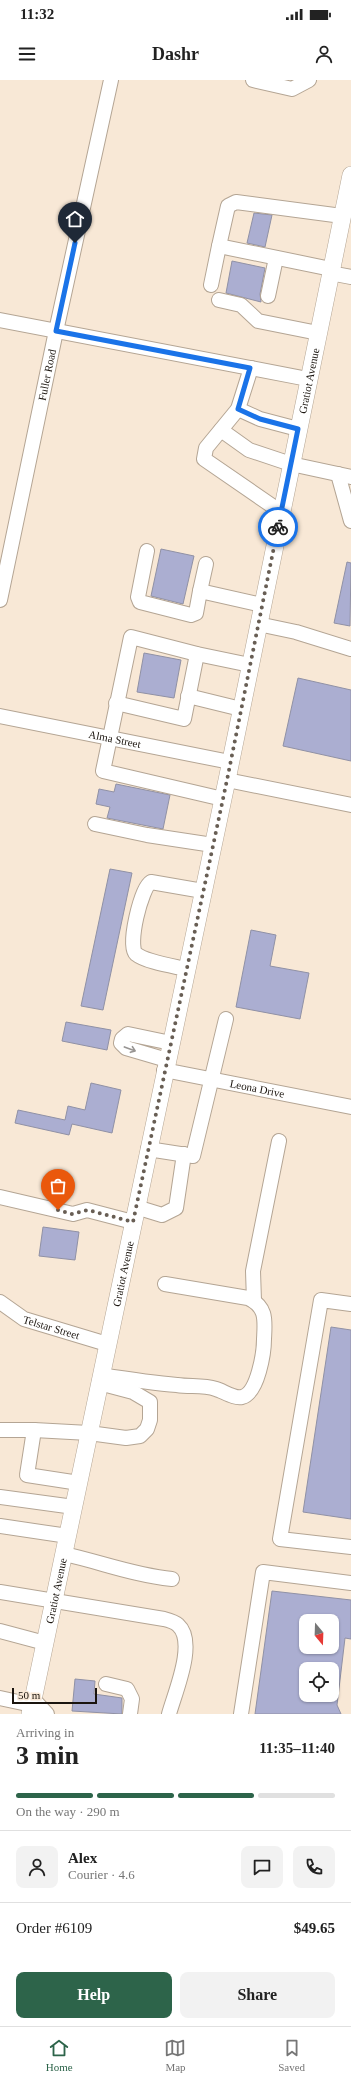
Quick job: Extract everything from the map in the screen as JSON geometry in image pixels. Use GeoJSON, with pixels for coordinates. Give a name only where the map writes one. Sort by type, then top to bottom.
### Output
{"type":"FeatureCollection","features":[{"type":"Feature","properties":{"kind":"main road","name":"Gratiot Avenue"},"geometry":{"type":"LineString","coordinates":[[32,1706],[165,1065],[227,780],[351,175]]}},
{"type":"Feature","properties":{"kind":"street","name":"Fuller Road"},"geometry":{"type":"LineString","coordinates":[[0,600],[56,331],[111,80]]}},
{"type":"Feature","properties":{"kind":"street"},"geometry":{"type":"LineString","coordinates":[[253,80],[292,89],[309,80]]}},
{"type":"Feature","properties":{"kind":"street"},"geometry":{"type":"LineString","coordinates":[[211,285],[228,206],[236,202],[342,216]]}},
{"type":"Feature","properties":{"kind":"street"},"geometry":{"type":"LineString","coordinates":[[219,246],[276,258],[351,277]]}},
{"type":"Feature","properties":{"kind":"street"},"geometry":{"type":"LineString","coordinates":[[268,296],[276,258]]}},
{"type":"Feature","properties":{"kind":"street"},"geometry":{"type":"LineString","coordinates":[[219,300],[241,305],[258,321],[318,333]]}},
{"type":"Feature","properties":{"kind":"street"},"geometry":{"type":"LineString","coordinates":[[0,320],[308,380]]}},
{"type":"Feature","properties":{"kind":"street"},"geometry":{"type":"LineString","coordinates":[[250,368],[238,409],[206,448],[204,459],[281,512]]}},
{"type":"Feature","properties":{"kind":"street"},"geometry":{"type":"LineString","coordinates":[[238,409],[260,419],[298,429]]}},
{"type":"Feature","properties":{"kind":"street"},"geometry":{"type":"LineString","coordinates":[[221,430],[249,450],[291,464],[345,475],[351,521]]}},
{"type":"Feature","properties":{"kind":"street"},"geometry":{"type":"LineString","coordinates":[[147,551],[138,597],[140,602],[191,615],[196,613],[206,564]]}},
{"type":"Feature","properties":{"kind":"street"},"geometry":{"type":"LineString","coordinates":[[200,591],[262,605]]}},
{"type":"Feature","properties":{"kind":"street"},"geometry":{"type":"LineString","coordinates":[[258,624],[296,632],[351,649]]}},
{"type":"Feature","properties":{"kind":"street"},"geometry":{"type":"LineString","coordinates":[[223,799],[103,771],[116,703],[131,637],[196,654],[250,665]]}},
{"type":"Feature","properties":{"kind":"street"},"geometry":{"type":"LineString","coordinates":[[116,703],[184,719],[196,654]]}},
{"type":"Feature","properties":{"kind":"street"},"geometry":{"type":"LineString","coordinates":[[188,696],[241,709]]}},
{"type":"Feature","properties":{"kind":"street","name":"Alma Street"},"geometry":{"type":"LineString","coordinates":[[0,716],[230,762]]}},
{"type":"Feature","properties":{"kind":"street"},"geometry":{"type":"LineString","coordinates":[[227,780],[351,805]]}},
{"type":"Feature","properties":{"kind":"street"},"geometry":{"type":"LineString","coordinates":[[95,824],[147,835],[213,845]]}},
{"type":"Feature","properties":{"kind":"street"},"geometry":{"type":"LineString","coordinates":[[186,969],[142,957],[135,953],[133,947],[135,925],[146,885],[151,882],[203,891]]}},
{"type":"Feature","properties":{"kind":"street"},"geometry":{"type":"LineString","coordinates":[[148,1149],[193,1156],[226,1019]]}},
{"type":"Feature","properties":{"kind":"street","name":"Leona Drive"},"geometry":{"type":"LineString","coordinates":[[170,1043],[128,1034],[122,1039],[121,1043],[126,1048],[165,1065],[211,1078],[351,1107]]}},
{"type":"Feature","properties":{"kind":"street"},"geometry":{"type":"LineString","coordinates":[[254,1301],[253,1271],[279,1141]]}},
{"type":"Feature","properties":{"kind":"street"},"geometry":{"type":"LineString","coordinates":[[0,1198],[72,1214],[88,1210],[134,1215],[162,1215],[176,1208],[184,1154]]}},
{"type":"Feature","properties":{"kind":"street"},"geometry":{"type":"LineString","coordinates":[[100,1379],[216,1388],[242,1397],[248,1394],[254,1385],[264,1348],[265,1324],[263,1310],[258,1303],[248,1298],[165,1284]]}},
{"type":"Feature","properties":{"kind":"street"},"geometry":{"type":"LineString","coordinates":[[351,1304],[321,1300],[280,1539],[351,1547]]}},
{"type":"Feature","properties":{"kind":"street","name":"Telstar Street"},"geometry":{"type":"LineString","coordinates":[[0,1302],[24,1319],[107,1344]]}},
{"type":"Feature","properties":{"kind":"street"},"geometry":{"type":"LineString","coordinates":[[0,1430],[89,1433],[126,1438],[140,1436],[146,1430],[150,1420],[150,1402],[145,1397],[100,1379]]}},
{"type":"Feature","properties":{"kind":"street"},"geometry":{"type":"LineString","coordinates":[[34,1430],[27,1475],[79,1483]]}},
{"type":"Feature","properties":{"kind":"street"},"geometry":{"type":"LineString","coordinates":[[0,1497],[74,1507]]}},
{"type":"Feature","properties":{"kind":"street"},"geometry":{"type":"LineString","coordinates":[[0,1526],[68,1536]]}},
{"type":"Feature","properties":{"kind":"street"},"geometry":{"type":"LineString","coordinates":[[64,1554],[96,1561],[128,1572],[172,1579]]}},
{"type":"Feature","properties":{"kind":"street"},"geometry":{"type":"LineString","coordinates":[[241,1714],[263,1572],[351,1584]]}},
{"type":"Feature","properties":{"kind":"street"},"geometry":{"type":"LineString","coordinates":[[0,1592],[164,1619],[178,1625],[186,1639],[186,1655],[169,1714]]}},
{"type":"Feature","properties":{"kind":"street"},"geometry":{"type":"LineString","coordinates":[[0,1632],[45,1643]]}},
{"type":"Feature","properties":{"kind":"street"},"geometry":{"type":"LineString","coordinates":[[106,1684],[127,1689],[132,1699],[130,1714]]}},
{"type":"Feature","properties":{"kind":"street"},"geometry":{"type":"LineString","coordinates":[[0,1698],[32,1706],[47,1714]]}},
{"type":"Feature","properties":{"kind":"building"},"geometry":{"type":"Polygon","coordinates":[[[254,213],[272,215],[265,247],[247,243],[254,213]]]}},
{"type":"Feature","properties":{"kind":"building"},"geometry":{"type":"Polygon","coordinates":[[[232,261],[265,268],[260,294],[261,302],[226,293],[232,261]]]}},
{"type":"Feature","properties":{"kind":"building"},"geometry":{"type":"Polygon","coordinates":[[[161,549],[194,556],[183,604],[151,596],[161,549]]]}},
{"type":"Feature","properties":{"kind":"building"},"geometry":{"type":"Polygon","coordinates":[[[347,562],[351,563],[350,626],[334,623],[347,562]]]}},
{"type":"Feature","properties":{"kind":"building"},"geometry":{"type":"Polygon","coordinates":[[[144,653],[181,660],[174,698],[137,692],[144,653]]]}},
{"type":"Feature","properties":{"kind":"building"},"geometry":{"type":"Polygon","coordinates":[[[298,678],[351,690],[351,761],[283,746],[298,678]]]}},
{"type":"Feature","properties":{"kind":"building"},"geometry":{"type":"Polygon","coordinates":[[[116,784],[170,795],[163,829],[107,818],[110,807],[96,804],[99,789],[114,792],[116,784]]]}},
{"type":"Feature","properties":{"kind":"building"},"geometry":{"type":"Polygon","coordinates":[[[110,869],[132,873],[103,1010],[81,1006],[110,869]]]}},
{"type":"Feature","properties":{"kind":"building"},"geometry":{"type":"Polygon","coordinates":[[[251,930],[276,935],[270,966],[309,973],[300,1019],[236,1007],[251,930]]]}},
{"type":"Feature","properties":{"kind":"building"},"geometry":{"type":"Polygon","coordinates":[[[66,1022],[111,1030],[107,1050],[62,1041],[66,1022]]]}},
{"type":"Feature","properties":{"kind":"building"},"geometry":{"type":"Polygon","coordinates":[[[91,1083],[121,1090],[112,1133],[72,1124],[69,1135],[15,1123],[18,1110],[65,1120],[68,1106],[85,1110],[91,1083]]]}},
{"type":"Feature","properties":{"kind":"building"},"geometry":{"type":"Polygon","coordinates":[[[43,1227],[79,1232],[75,1260],[39,1256],[43,1227]]]}},
{"type":"Feature","properties":{"kind":"building"},"geometry":{"type":"Polygon","coordinates":[[[331,1327],[351,1330],[351,1519],[303,1512],[331,1327]]]}},
{"type":"Feature","properties":{"kind":"building"},"geometry":{"type":"Polygon","coordinates":[[[272,1591],[351,1600],[351,1639],[345,1638],[339,1688],[339,1662],[299,1662],[299,1702],[337,1702],[337,1705],[341,1714],[255,1714],[272,1591]]]}},
{"type":"Feature","properties":{"kind":"building"},"geometry":{"type":"Polygon","coordinates":[[[75,1679],[95,1681],[94,1694],[122,1698],[122,1714],[72,1711],[75,1679]]]}},
{"type":"Feature","properties":{"kind":"way so far"},"geometry":{"type":"LineString","coordinates":[[58,1210],[72,1214],[88,1210],[133,1222],[164,1070],[227,780],[278,527]]}},
{"type":"Feature","properties":{"kind":"route"},"geometry":{"type":"LineString","coordinates":[[75,243],[56,331],[250,368],[238,409],[260,419],[298,429],[278,527]]}}]}
